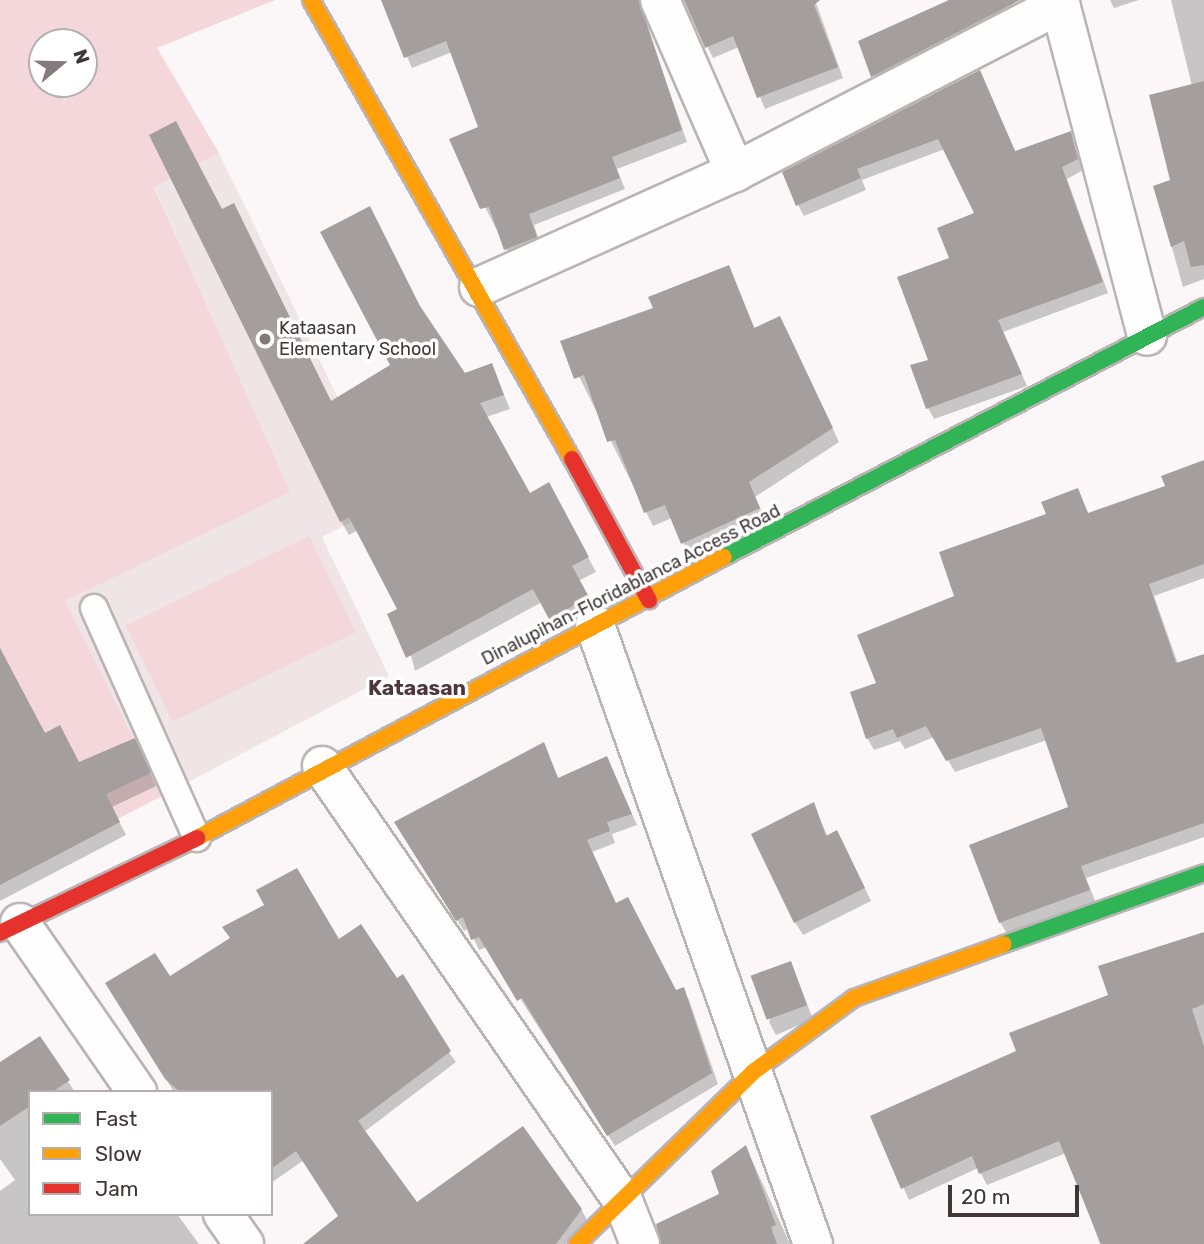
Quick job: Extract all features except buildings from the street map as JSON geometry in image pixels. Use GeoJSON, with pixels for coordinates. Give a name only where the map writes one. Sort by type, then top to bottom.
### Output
{"type":"FeatureCollection","features":[{"type":"Feature","properties":{"kind":"street"},"geometry":{"type":"LineString","coordinates":[[311,0],[479,286],[649,600]]}},
{"type":"Feature","properties":{"kind":"street"},"geometry":{"type":"LineString","coordinates":[[660,0],[735,172]]}},
{"type":"Feature","properties":{"kind":"street"},"geometry":{"type":"LineString","coordinates":[[479,286],[735,172],[1060,2],[1147,336]]}},
{"type":"Feature","properties":{"kind":"street","name":"Dinalupihan-Floridablanca Access Road"},"geometry":{"type":"LineString","coordinates":[[10,928],[197,838],[322,766],[595,625],[649,600],[1204,307]]}},
{"type":"Feature","properties":{"kind":"street"},"geometry":{"type":"LineString","coordinates":[[595,625],[723,1002],[753,1072],[813,1244]]}},
{"type":"Feature","properties":{"kind":"street"},"geometry":{"type":"LineString","coordinates":[[322,766],[623,1201],[640,1244]]}},
{"type":"Feature","properties":{"kind":"street"},"geometry":{"type":"LineString","coordinates":[[577,1244],[753,1072],[854,998],[1204,873]]}},
{"type":"Feature","properties":{"kind":"street"},"geometry":{"type":"LineString","coordinates":[[10,928],[135,1090]]}},
{"type":"Feature","properties":{"kind":"street"},"geometry":{"type":"LineString","coordinates":[[224,1216],[244,1244]]}},
{"type":"Feature","properties":{"kind":"lane"},"geometry":{"type":"LineString","coordinates":[[93,608],[197,838]]}},
{"type":"Feature","properties":{"kind":"shaded area"},"geometry":{"type":"Polygon","coordinates":[[[0,0],[275,0],[157,48],[219,153],[154,187],[290,492],[65,601],[162,796],[0,880],[0,0]]]}},
{"type":"Feature","properties":{"kind":"shaded area","name":"Kataasan Elementary School"},"geometry":{"type":"Polygon","coordinates":[[[219,153],[389,503],[322,537],[389,676],[162,796],[64,601],[289,492],[154,186],[219,153]]]}},
{"type":"Feature","properties":{"kind":"shaded area"},"geometry":{"type":"Polygon","coordinates":[[[309,536],[356,632],[173,722],[126,625],[309,536]]]}},
{"type":"Feature","properties":{"kind":"traffic: fast"},"geometry":{"type":"LineString","coordinates":[[724,557],[1204,307]]}},
{"type":"Feature","properties":{"kind":"traffic: fast"},"geometry":{"type":"LineString","coordinates":[[1004,944],[1204,873]]}},
{"type":"Feature","properties":{"kind":"traffic: slow"},"geometry":{"type":"LineString","coordinates":[[311,0],[572,459]]}},
{"type":"Feature","properties":{"kind":"traffic: slow"},"geometry":{"type":"LineString","coordinates":[[197,838],[724,557]]}},
{"type":"Feature","properties":{"kind":"traffic: slow"},"geometry":{"type":"LineString","coordinates":[[577,1244],[753,1072],[854,998],[1004,944]]}},
{"type":"Feature","properties":{"kind":"traffic: jam"},"geometry":{"type":"LineString","coordinates":[[572,459],[649,600]]}},
{"type":"Feature","properties":{"kind":"traffic: jam"},"geometry":{"type":"LineString","coordinates":[[0,933],[197,838]]}},
{"type":"Feature","properties":{"kind":"place","name":"Kataasan Elementary School"},"geometry":{"type":"Point","coordinates":[265,339]}},
{"type":"Feature","properties":{"kind":"district","name":"Kataasan"},"geometry":{"type":"Point","coordinates":[417,688]}}]}
